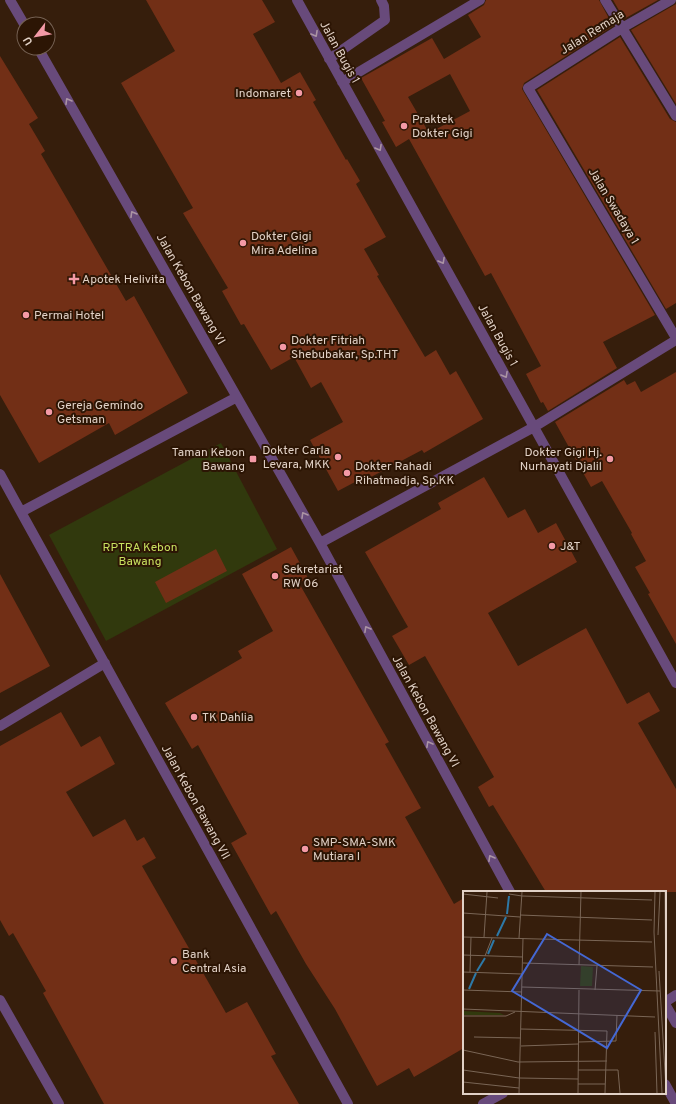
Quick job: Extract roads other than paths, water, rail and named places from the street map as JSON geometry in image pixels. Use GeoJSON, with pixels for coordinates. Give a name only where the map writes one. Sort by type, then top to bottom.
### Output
{"type":"FeatureCollection","features":[{"type":"Feature","properties":{"kind":"street"},"geometry":{"type":"LineString","coordinates":[[10,0],[19,16]]}},
{"type":"Feature","properties":{"kind":"street","name":"Jalan Bugis 1"},"geometry":{"type":"LineString","coordinates":[[296,0],[676,684]]}},
{"type":"Feature","properties":{"kind":"street"},"geometry":{"type":"LineString","coordinates":[[329,59],[385,20],[384,6],[380,0]]}},
{"type":"Feature","properties":{"kind":"street"},"geometry":{"type":"LineString","coordinates":[[342,82],[480,0]]}},
{"type":"Feature","properties":{"kind":"street"},"geometry":{"type":"LineString","coordinates":[[605,0],[676,116]]}},
{"type":"Feature","properties":{"kind":"street","name":"Jalan Remaja"},"geometry":{"type":"LineString","coordinates":[[528,88],[622,28],[671,0]]}},
{"type":"Feature","properties":{"kind":"street","name":"Jalan Kebon Bawang VI"},"geometry":{"type":"LineString","coordinates":[[43,56],[320,542],[509,891]]}},
{"type":"Feature","properties":{"kind":"street","name":"Jalan Swadaya 1"},"geometry":{"type":"LineString","coordinates":[[528,88],[676,339]]}},
{"type":"Feature","properties":{"kind":"street"},"geometry":{"type":"LineString","coordinates":[[320,542],[534,426],[676,339]]}},
{"type":"Feature","properties":{"kind":"street"},"geometry":{"type":"LineString","coordinates":[[21,512],[237,397]]}},
{"type":"Feature","properties":{"kind":"street","name":"Jalan Kebon Bawang VII"},"geometry":{"type":"LineString","coordinates":[[0,474],[348,1104]]}},
{"type":"Feature","properties":{"kind":"street"},"geometry":{"type":"LineString","coordinates":[[0,726],[105,663]]}},
{"type":"Feature","properties":{"kind":"street"},"geometry":{"type":"LineString","coordinates":[[666,1002],[676,995]]}},
{"type":"Feature","properties":{"kind":"street"},"geometry":{"type":"LineString","coordinates":[[0,1000],[59,1104]]}},
{"type":"Feature","properties":{"kind":"street"},"geometry":{"type":"LineString","coordinates":[[666,1005],[676,1023]]}},
{"type":"Feature","properties":{"kind":"street"},"geometry":{"type":"LineString","coordinates":[[666,1086],[676,1104]]}},
{"type":"Feature","properties":{"kind":"street"},"geometry":{"type":"LineString","coordinates":[[483,1104],[501,1094]]}},
{"type":"Feature","properties":{"kind":"place","name":"Indomaret"},"geometry":{"type":"Point","coordinates":[299,93]}},
{"type":"Feature","properties":{"kind":"place","name":"Praktek Dokter Gigi"},"geometry":{"type":"Point","coordinates":[404,126]}},
{"type":"Feature","properties":{"kind":"place","name":"Dokter Gigi Mira Adelina"},"geometry":{"type":"Point","coordinates":[243,243]}},
{"type":"Feature","properties":{"kind":"place","name":"Apotek Helivita"},"geometry":{"type":"Point","coordinates":[74,279]}},
{"type":"Feature","properties":{"kind":"place","name":"Permai Hotel"},"geometry":{"type":"Point","coordinates":[26,315]}},
{"type":"Feature","properties":{"kind":"place","name":"Dokter Fitriah Shebubakar, Sp.THT"},"geometry":{"type":"Point","coordinates":[283,347]}},
{"type":"Feature","properties":{"kind":"place","name":"Gereja Gemindo Getsman"},"geometry":{"type":"Point","coordinates":[49,412]}},
{"type":"Feature","properties":{"kind":"place","name":"Dokter Carla Levara, MKK"},"geometry":{"type":"Point","coordinates":[338,457]}},
{"type":"Feature","properties":{"kind":"place","name":"Taman Kebon Bawang"},"geometry":{"type":"Point","coordinates":[253,459]}},
{"type":"Feature","properties":{"kind":"place","name":"Dokter Gigi Hj. Nurhayati Djalil"},"geometry":{"type":"Point","coordinates":[610,459]}},
{"type":"Feature","properties":{"kind":"place","name":"Dokter Rahadi Rihatmadja, Sp.KK"},"geometry":{"type":"Point","coordinates":[347,473]}},
{"type":"Feature","properties":{"kind":"place","name":"J&T"},"geometry":{"type":"Point","coordinates":[552,546]}},
{"type":"Feature","properties":{"kind":"place","name":"Sekretariat RW 06"},"geometry":{"type":"Point","coordinates":[275,576]}},
{"type":"Feature","properties":{"kind":"place","name":"TK Dahlia"},"geometry":{"type":"Point","coordinates":[194,717]}},
{"type":"Feature","properties":{"kind":"place","name":"SMP-SMA-SMK Mutiara I"},"geometry":{"type":"Point","coordinates":[305,849]}},
{"type":"Feature","properties":{"kind":"place","name":"Bank Central Asia"},"geometry":{"type":"Point","coordinates":[174,961]}},
{"type":"Feature","properties":{"kind":"park label","name":"RPTRA Kebon Bawang"},"geometry":{"type":"Point","coordinates":[140,554]}}]}
